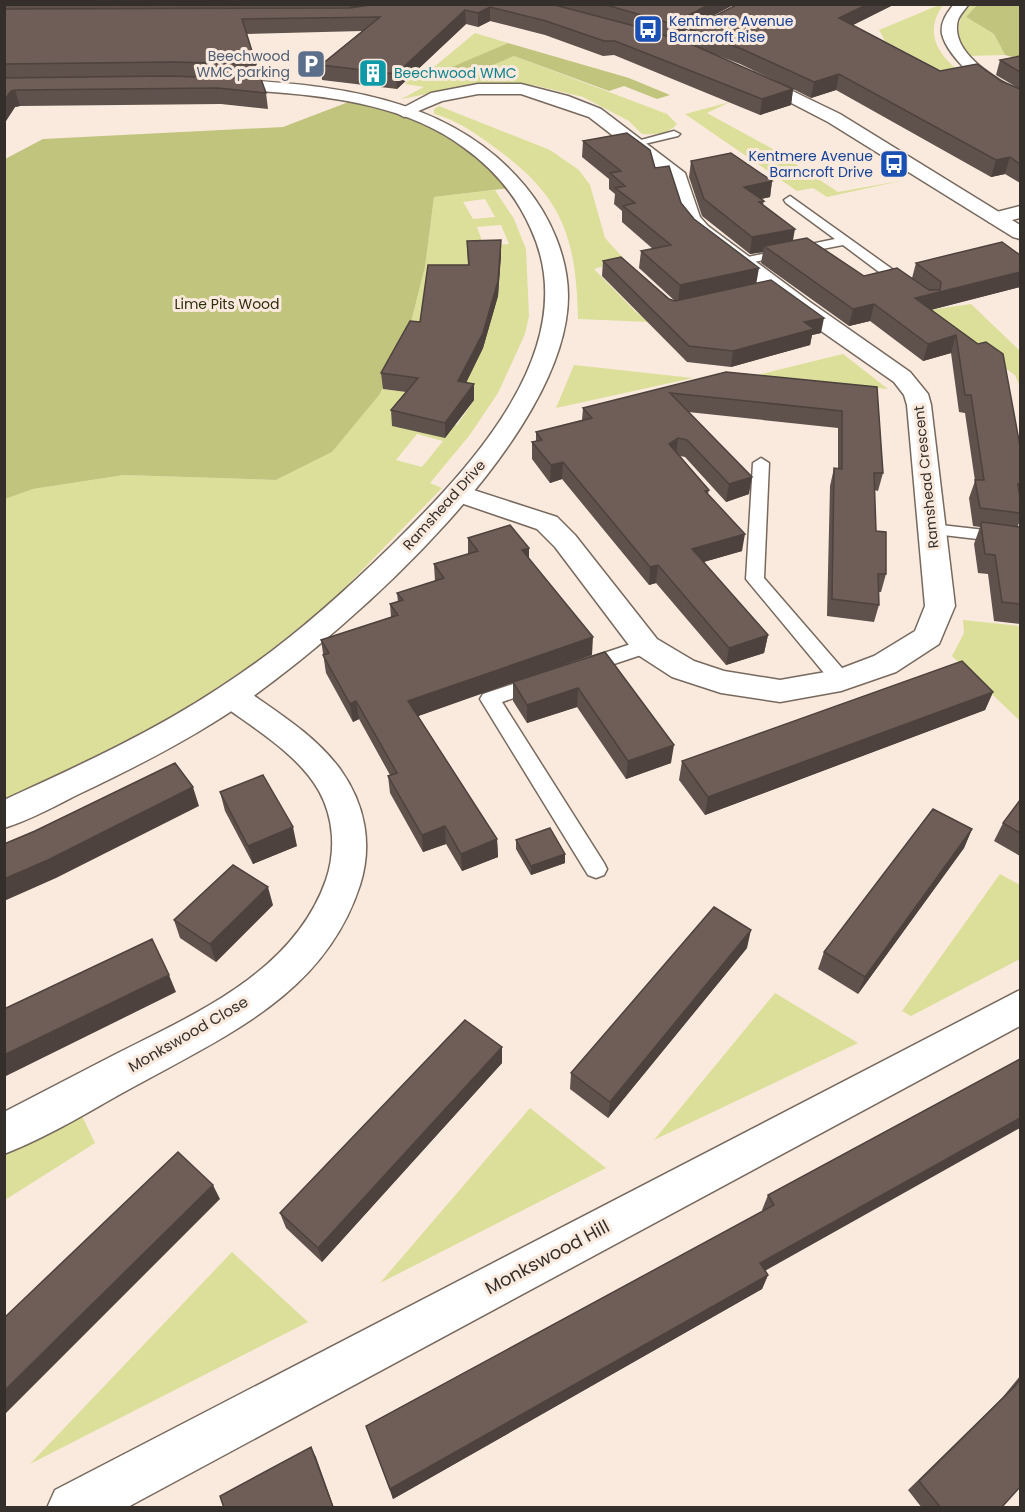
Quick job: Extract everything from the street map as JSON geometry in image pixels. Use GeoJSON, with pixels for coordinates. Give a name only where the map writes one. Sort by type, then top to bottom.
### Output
{"type":"FeatureCollection","features":[{"type":"Feature","properties":{"kind":"street"},"geometry":{"type":"LineString","coordinates":[[671,45],[753,4]]}},
{"type":"Feature","properties":{"kind":"street"},"geometry":{"type":"LineString","coordinates":[[962,4],[952,18],[949,29],[954,46],[980,75],[1020,99]]}},
{"type":"Feature","properties":{"kind":"street"},"geometry":{"type":"LineString","coordinates":[[653,40],[693,54]]}},
{"type":"Feature","properties":{"kind":"street"},"geometry":{"type":"LineString","coordinates":[[738,71],[834,118],[1020,233]]}},
{"type":"Feature","properties":{"kind":"street","name":"Ramshead Drive"},"geometry":{"type":"LineString","coordinates":[[4,815],[124,758],[232,696],[312,637],[351,604],[458,493],[510,427],[538,375],[551,341],[554,324],[555,278],[544,231],[519,187],[501,167],[474,144],[443,126],[404,111],[359,98],[307,90],[193,84]]}},
{"type":"Feature","properties":{"kind":"street","name":"Ramshead Crescent"},"geometry":{"type":"LineString","coordinates":[[404,111],[453,92],[478,89],[521,89],[562,100],[595,113],[678,177],[691,219],[743,262],[765,290],[902,377],[916,394],[940,606],[928,637],[885,664],[841,680],[780,691],[721,682],[683,669],[646,646],[565,541],[547,523],[458,493]]}},
{"type":"Feature","properties":{"kind":"street"},"geometry":{"type":"LineString","coordinates":[[996,218],[1020,212]]}},
{"type":"Feature","properties":{"kind":"street","name":"Monkswood Close"},"geometry":{"type":"LineString","coordinates":[[4,1134],[198,1032],[247,1001],[281,975],[303,954],[335,908],[347,868],[350,837],[339,795],[313,761],[279,731],[232,696]]}},
{"type":"Feature","properties":{"kind":"street","name":"Monkswood Hill"},"geometry":{"type":"LineString","coordinates":[[73,1508],[1020,1007]]}},
{"type":"Feature","properties":{"kind":"lane"},"geometry":{"type":"LineString","coordinates":[[636,143],[674,134]]}},
{"type":"Feature","properties":{"kind":"lane"},"geometry":{"type":"LineString","coordinates":[[790,200],[920,295]]}},
{"type":"Feature","properties":{"kind":"lane"},"geometry":{"type":"LineString","coordinates":[[743,262],[846,242]]}},
{"type":"Feature","properties":{"kind":"lane"},"geometry":{"type":"LineString","coordinates":[[761,463],[755,579],[841,680]]}},
{"type":"Feature","properties":{"kind":"lane"},"geometry":{"type":"LineString","coordinates":[[932,529],[1020,538]]}},
{"type":"Feature","properties":{"kind":"lane"},"geometry":{"type":"LineString","coordinates":[[741,532],[757,549]]}},
{"type":"Feature","properties":{"kind":"lane"},"geometry":{"type":"LineString","coordinates":[[596,869],[490,699],[646,646]]}},
{"type":"Feature","properties":{"kind":"green space"},"geometry":{"type":"Polygon","coordinates":[[[943,5],[934,26],[937,45],[948,61],[965,76],[955,78],[885,41],[879,30],[943,5]]]}},
{"type":"Feature","properties":{"kind":"green space"},"geometry":{"type":"Polygon","coordinates":[[[971,5],[977,5],[966,17],[994,34],[1005,55],[968,56],[959,36],[959,23],[971,5]]]}},
{"type":"Feature","properties":{"kind":"green space"},"geometry":{"type":"Polygon","coordinates":[[[977,5],[1020,5],[1020,59],[1005,55],[994,34],[966,17],[977,5]]]}},
{"type":"Feature","properties":{"kind":"green space"},"geometry":{"type":"Polygon","coordinates":[[[475,33],[508,43],[440,73],[459,78],[514,56],[667,114],[677,124],[665,132],[642,134],[629,121],[583,97],[533,85],[478,84],[401,99],[424,87],[405,84],[418,71],[428,72],[475,33]]]}},
{"type":"Feature","properties":{"kind":"green space"},"geometry":{"type":"Polygon","coordinates":[[[508,43],[629,78],[670,95],[657,99],[624,86],[609,91],[514,56],[459,79],[438,73],[508,43]]]}},
{"type":"Feature","properties":{"kind":"green space","name":"Lime Pits Wood"},"geometry":{"type":"Polygon","coordinates":[[[359,98],[443,126],[519,187],[434,197],[425,267],[410,326],[389,378],[379,395],[332,452],[276,480],[124,475],[33,489],[5,499],[5,159],[43,139],[283,127],[359,98]]]}},
{"type":"Feature","properties":{"kind":"green space"},"geometry":{"type":"Polygon","coordinates":[[[730,102],[707,113],[771,148],[838,192],[905,180],[827,197],[813,188],[797,191],[685,114],[730,102]]]}},
{"type":"Feature","properties":{"kind":"green space"},"geometry":{"type":"Polygon","coordinates":[[[439,106],[550,150],[579,170],[590,185],[605,238],[625,260],[594,269],[636,312],[650,322],[578,319],[574,264],[569,241],[550,201],[536,183],[494,147],[458,123],[434,114],[434,109],[439,106]]]}},
{"type":"Feature","properties":{"kind":"green space"},"geometry":{"type":"Polygon","coordinates":[[[495,190],[514,219],[526,249],[529,316],[525,334],[498,393],[469,436],[430,483],[442,488],[332,601],[257,661],[178,714],[91,761],[5,799],[4,499],[33,489],[124,475],[276,480],[332,452],[383,389],[406,392],[410,326],[425,267],[434,197],[495,190]],[[485,199],[463,202],[473,219],[495,217],[485,199]],[[501,225],[477,227],[484,246],[509,244],[501,225]],[[474,400],[430,419],[457,425],[474,400]],[[417,434],[396,460],[422,467],[443,441],[417,434]]]}},
{"type":"Feature","properties":{"kind":"green space"},"geometry":{"type":"Polygon","coordinates":[[[971,304],[1020,351],[1020,387],[1015,375],[922,311],[971,304]]]}},
{"type":"Feature","properties":{"kind":"green space"},"geometry":{"type":"Polygon","coordinates":[[[843,354],[888,389],[749,377],[843,354]]]}},
{"type":"Feature","properties":{"kind":"green space"},"geometry":{"type":"Polygon","coordinates":[[[574,365],[693,378],[556,408],[574,365]]]}},
{"type":"Feature","properties":{"kind":"green space"},"geometry":{"type":"Polygon","coordinates":[[[963,620],[1020,626],[1020,721],[952,656],[964,633],[963,620]]]}},
{"type":"Feature","properties":{"kind":"green space"},"geometry":{"type":"Polygon","coordinates":[[[1000,874],[1020,885],[1020,959],[911,1016],[902,1011],[1000,874]]]}},
{"type":"Feature","properties":{"kind":"green space"},"geometry":{"type":"Polygon","coordinates":[[[775,993],[858,1043],[654,1140],[775,993]]]}},
{"type":"Feature","properties":{"kind":"green space"},"geometry":{"type":"Polygon","coordinates":[[[530,1108],[606,1168],[380,1283],[530,1108]]]}},
{"type":"Feature","properties":{"kind":"green space"},"geometry":{"type":"Polygon","coordinates":[[[81,1114],[95,1143],[5,1200],[5,1153],[81,1114]]]}},
{"type":"Feature","properties":{"kind":"green space"},"geometry":{"type":"Polygon","coordinates":[[[232,1252],[308,1322],[30,1464],[232,1252]]]}},
{"type":"Feature","properties":{"kind":"building"},"geometry":{"type":"Polygon","coordinates":[[[377,4],[551,4],[642,28],[693,45],[793,89],[762,99],[615,41],[604,41],[546,21],[490,7],[478,13],[465,10],[396,74],[321,65],[380,17],[242,19],[256,64],[174,62],[4,64],[4,9],[350,8],[377,4]]]}},
{"type":"Feature","properties":{"kind":"building"},"geometry":{"type":"Polygon","coordinates":[[[603,4],[710,4],[672,24],[603,4]]]}},
{"type":"Feature","properties":{"kind":"building"},"geometry":{"type":"Polygon","coordinates":[[[738,4],[868,4],[839,18],[940,71],[977,64],[1001,81],[1020,89],[1020,164],[1010,157],[996,160],[839,74],[814,82],[742,49],[690,29],[738,4]]]}},
{"type":"Feature","properties":{"kind":"building"},"geometry":{"type":"Polygon","coordinates":[[[1020,56],[1020,72],[1000,60],[1020,56]]]}},
{"type":"Feature","properties":{"kind":"building"},"geometry":{"type":"Polygon","coordinates":[[[166,76],[261,79],[266,93],[218,88],[15,90],[11,91],[4,101],[4,78],[166,76]]]}},
{"type":"Feature","properties":{"kind":"building"},"geometry":{"type":"Polygon","coordinates":[[[627,133],[650,150],[655,168],[669,166],[681,203],[694,219],[759,268],[680,285],[641,251],[671,245],[623,206],[635,203],[615,188],[625,186],[610,173],[621,171],[583,141],[627,133]]]}},
{"type":"Feature","properties":{"kind":"building"},"geometry":{"type":"Polygon","coordinates":[[[731,153],[772,181],[744,187],[764,201],[759,202],[795,229],[752,237],[704,199],[691,161],[731,153]]]}},
{"type":"Feature","properties":{"kind":"building"},"geometry":{"type":"Polygon","coordinates":[[[807,238],[864,276],[897,268],[929,290],[940,290],[941,282],[916,263],[1002,242],[1020,255],[1020,272],[915,298],[978,344],[986,342],[1003,354],[1020,446],[1020,484],[1018,484],[1020,513],[980,508],[975,480],[984,480],[971,395],[965,395],[956,335],[928,344],[874,304],[853,309],[764,246],[807,238]]]}},
{"type":"Feature","properties":{"kind":"building"},"geometry":{"type":"Polygon","coordinates":[[[501,240],[498,281],[483,333],[458,381],[474,384],[445,423],[391,410],[418,378],[381,373],[410,321],[420,322],[428,265],[469,265],[467,241],[501,240]]]}},
{"type":"Feature","properties":{"kind":"building"},"geometry":{"type":"Polygon","coordinates":[[[621,257],[669,299],[675,301],[771,280],[824,318],[804,322],[814,329],[733,351],[689,346],[603,261],[621,257]]]}},
{"type":"Feature","properties":{"kind":"building"},"geometry":{"type":"Polygon","coordinates":[[[726,372],[877,387],[883,473],[874,473],[876,531],[886,532],[886,574],[878,574],[879,605],[832,599],[834,468],[842,469],[842,411],[670,393],[752,477],[729,484],[687,440],[678,438],[669,444],[709,490],[705,491],[745,534],[692,549],[768,635],[729,648],[658,565],[650,567],[563,462],[551,465],[532,442],[542,440],[536,432],[592,418],[583,408],[726,372]]]}},
{"type":"Feature","properties":{"kind":"building"},"geometry":{"type":"Polygon","coordinates":[[[982,522],[1020,527],[1020,604],[1002,602],[995,555],[985,554],[982,522]]]}},
{"type":"Feature","properties":{"kind":"building"},"geometry":{"type":"Polygon","coordinates":[[[510,525],[529,548],[522,550],[593,637],[408,701],[497,839],[461,854],[445,826],[422,835],[388,776],[397,773],[356,701],[350,704],[323,655],[329,653],[321,640],[398,615],[390,604],[403,600],[397,593],[444,578],[434,564],[478,551],[468,538],[510,525]]]}},
{"type":"Feature","properties":{"kind":"building"},"geometry":{"type":"Polygon","coordinates":[[[605,652],[674,745],[628,761],[578,688],[527,705],[513,682],[605,652]]]}},
{"type":"Feature","properties":{"kind":"building"},"geometry":{"type":"Polygon","coordinates":[[[962,661],[993,692],[708,797],[682,761],[962,661]]]}},
{"type":"Feature","properties":{"kind":"building"},"geometry":{"type":"Polygon","coordinates":[[[175,763],[193,787],[48,860],[4,879],[4,844],[175,763]]]}},
{"type":"Feature","properties":{"kind":"building"},"geometry":{"type":"Polygon","coordinates":[[[263,775],[293,827],[248,846],[220,792],[263,775]]]}},
{"type":"Feature","properties":{"kind":"building"},"geometry":{"type":"Polygon","coordinates":[[[1020,800],[1020,833],[1003,823],[1020,800]]]}},
{"type":"Feature","properties":{"kind":"building"},"geometry":{"type":"Polygon","coordinates":[[[933,809],[972,829],[865,977],[824,952],[933,809]]]}},
{"type":"Feature","properties":{"kind":"building"},"geometry":{"type":"Polygon","coordinates":[[[550,828],[565,854],[531,866],[516,840],[550,828]]]}},
{"type":"Feature","properties":{"kind":"building"},"geometry":{"type":"Polygon","coordinates":[[[233,865],[268,887],[210,944],[174,920],[233,865]]]}},
{"type":"Feature","properties":{"kind":"building"},"geometry":{"type":"Polygon","coordinates":[[[714,907],[751,930],[610,1102],[571,1073],[714,907]]]}},
{"type":"Feature","properties":{"kind":"building"},"geometry":{"type":"Polygon","coordinates":[[[152,939],[169,975],[4,1055],[4,1009],[152,939]]]}},
{"type":"Feature","properties":{"kind":"building"},"geometry":{"type":"Polygon","coordinates":[[[465,1020],[502,1047],[318,1248],[280,1213],[465,1020]]]}},
{"type":"Feature","properties":{"kind":"building"},"geometry":{"type":"Polygon","coordinates":[[[1020,1059],[1020,1118],[760,1263],[768,1275],[390,1489],[366,1426],[774,1205],[768,1195],[1020,1059]]]}},
{"type":"Feature","properties":{"kind":"building"},"geometry":{"type":"Polygon","coordinates":[[[178,1152],[213,1185],[4,1391],[4,1318],[178,1152]]]}},
{"type":"Feature","properties":{"kind":"building"},"geometry":{"type":"Polygon","coordinates":[[[1020,1379],[1020,1487],[1001,1508],[941,1508],[919,1481],[1020,1379]]]}},
{"type":"Feature","properties":{"kind":"building"},"geometry":{"type":"Polygon","coordinates":[[[311,1447],[333,1507],[224,1508],[220,1496],[311,1447]]]}},
{"type":"Feature","properties":{"kind":"place","name":"Kentmere Avenue Barncroft Rise"},"geometry":{"type":"Point","coordinates":[648,29]}},
{"type":"Feature","properties":{"kind":"place","name":"Beechwood WMC parking"},"geometry":{"type":"Point","coordinates":[311,64]}},
{"type":"Feature","properties":{"kind":"place","name":"Beechwood WMC"},"geometry":{"type":"Point","coordinates":[373,73]}},
{"type":"Feature","properties":{"kind":"place","name":"Kentmere Avenue Barncroft Drive"},"geometry":{"type":"Point","coordinates":[894,164]}}]}
